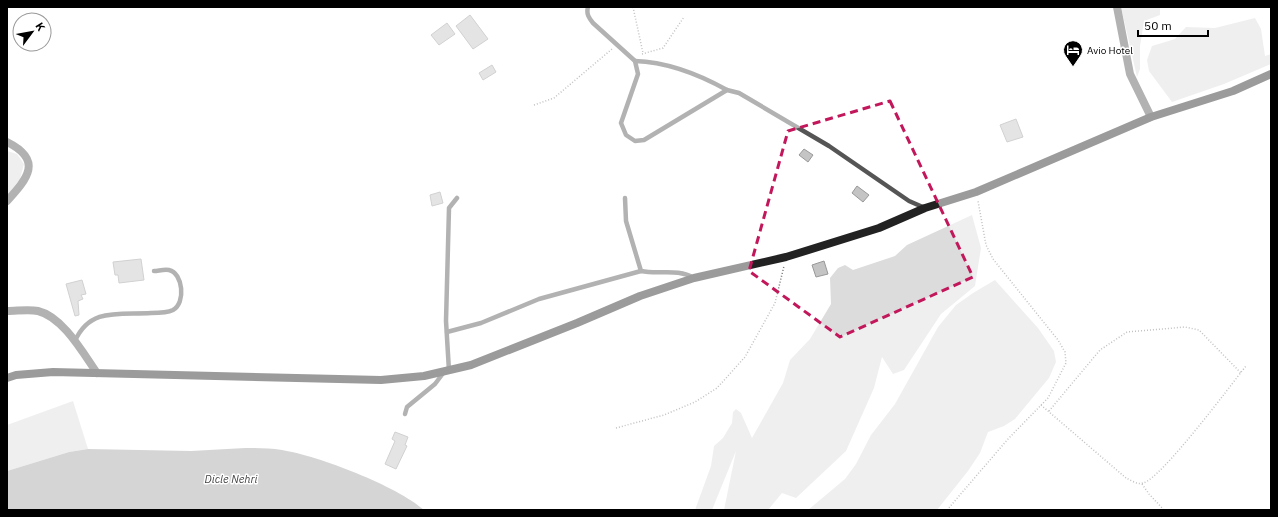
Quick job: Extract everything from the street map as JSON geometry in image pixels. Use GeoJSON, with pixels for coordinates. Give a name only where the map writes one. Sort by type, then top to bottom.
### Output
{"type":"FeatureCollection","features":[{"type":"Feature","properties":{"kind":"street"},"geometry":{"type":"LineString","coordinates":[[1118,7],[1130,74],[1151,117]]}},
{"type":"Feature","properties":{"kind":"street"},"geometry":{"type":"LineString","coordinates":[[7,378],[16,375],[53,372],[381,380],[424,376],[471,365],[640,296],[694,278],[786,257],[879,228],[925,208],[976,192],[1151,117],[1233,91],[1271,74]]}},
{"type":"Feature","properties":{"kind":"street"},"geometry":{"type":"LineString","coordinates":[[7,142],[19,148],[28,160],[30,171],[23,183],[7,201]]}},
{"type":"Feature","properties":{"kind":"street"},"geometry":{"type":"LineString","coordinates":[[7,311],[38,311],[55,319],[75,341],[97,373]]}},
{"type":"Feature","properties":{"kind":"lane"},"geometry":{"type":"LineString","coordinates":[[588,7],[588,17],[617,46],[635,61],[652,62],[711,81],[727,90],[739,93],[829,146],[909,201],[925,208]]}},
{"type":"Feature","properties":{"kind":"lane"},"geometry":{"type":"LineString","coordinates":[[635,61],[638,74],[620,123],[626,135],[635,141],[644,140],[727,90]]}},
{"type":"Feature","properties":{"kind":"lane"},"geometry":{"type":"LineString","coordinates":[[405,414],[407,407],[435,384],[446,371],[449,208],[457,198]]}},
{"type":"Feature","properties":{"kind":"lane"},"geometry":{"type":"LineString","coordinates":[[625,198],[626,221],[641,271]]}},
{"type":"Feature","properties":{"kind":"lane"},"geometry":{"type":"LineString","coordinates":[[75,341],[80,329],[100,315],[159,313],[172,310],[179,304],[182,294],[180,284],[175,273],[169,270],[154,271]]}},
{"type":"Feature","properties":{"kind":"lane"},"geometry":{"type":"LineString","coordinates":[[447,332],[482,322],[539,299],[641,271],[648,273],[679,272],[694,278]]}},
{"type":"Feature","properties":{"kind":"path"},"geometry":{"type":"LineString","coordinates":[[633,7],[643,53]]}},
{"type":"Feature","properties":{"kind":"path"},"geometry":{"type":"LineString","coordinates":[[635,61],[643,53],[663,48],[684,17]]}},
{"type":"Feature","properties":{"kind":"path"},"geometry":{"type":"LineString","coordinates":[[534,105],[554,98],[617,46]]}},
{"type":"Feature","properties":{"kind":"path"},"geometry":{"type":"LineString","coordinates":[[947,510],[1008,439],[1041,405],[1055,387],[1066,363],[1065,352],[1058,340],[993,259],[986,245],[976,192]]}},
{"type":"Feature","properties":{"kind":"path"},"geometry":{"type":"LineString","coordinates":[[616,428],[664,415],[695,402],[717,388],[732,374],[745,357],[775,303],[786,257]]}},
{"type":"Feature","properties":{"kind":"path"},"geometry":{"type":"LineString","coordinates":[[1049,412],[1100,350],[1126,332],[1185,327],[1199,330],[1241,373]]}},
{"type":"Feature","properties":{"kind":"path"},"geometry":{"type":"LineString","coordinates":[[1041,405],[1126,478],[1135,483],[1142,484],[1151,480],[1175,454],[1246,366]]}},
{"type":"Feature","properties":{"kind":"path"},"geometry":{"type":"LineString","coordinates":[[1142,484],[1164,510]]}},
{"type":"Feature","properties":{"kind":"highlighted area"},"geometry":{"type":"Polygon","coordinates":[[[890,101],[973,277],[840,337],[749,271],[788,131],[890,101]]]}},
{"type":"Feature","properties":{"kind":"shaded area"},"geometry":{"type":"Polygon","coordinates":[[[1121,7],[1160,7],[1160,15],[1144,21],[1140,46],[1140,69],[1137,77],[1121,7]]]}},
{"type":"Feature","properties":{"kind":"shaded area"},"geometry":{"type":"Polygon","coordinates":[[[1255,18],[1261,29],[1265,56],[1271,54],[1271,64],[1224,84],[1172,102],[1149,71],[1147,60],[1152,46],[1175,39],[1186,27],[1215,28],[1255,18]]]}},
{"type":"Feature","properties":{"kind":"shaded area"},"geometry":{"type":"Polygon","coordinates":[[[7,151],[17,154],[24,164],[20,179],[7,196],[7,151]]]}},
{"type":"Feature","properties":{"kind":"shaded area"},"geometry":{"type":"Polygon","coordinates":[[[972,215],[981,248],[975,286],[941,314],[904,370],[893,374],[882,357],[874,388],[846,451],[796,498],[782,493],[768,510],[724,510],[736,451],[712,510],[695,510],[711,466],[714,446],[723,438],[732,423],[733,412],[736,409],[741,413],[752,438],[783,383],[790,360],[810,339],[831,304],[830,278],[838,268],[845,265],[853,270],[895,256],[907,245],[972,215]]]}},
{"type":"Feature","properties":{"kind":"shaded area"},"geometry":{"type":"Polygon","coordinates":[[[995,280],[1038,328],[1054,351],[1056,362],[1049,378],[1015,419],[1004,426],[988,432],[980,453],[968,471],[937,510],[808,510],[845,479],[856,464],[871,435],[895,404],[938,327],[956,305],[995,280]]]}},
{"type":"Feature","properties":{"kind":"shaded area"},"geometry":{"type":"Polygon","coordinates":[[[73,401],[88,449],[69,452],[7,471],[7,425],[73,401]]]}},
{"type":"Feature","properties":{"kind":"water","name":"Dicle Nehri"},"geometry":{"type":"Polygon","coordinates":[[[268,448],[282,450],[298,453],[336,465],[396,491],[424,510],[7,510],[7,471],[69,452],[88,449],[191,451],[268,448]]]}},
{"type":"Feature","properties":{"kind":"building"},"geometry":{"type":"Polygon","coordinates":[[[470,15],[488,39],[473,49],[456,26],[470,15]]]}},
{"type":"Feature","properties":{"kind":"building"},"geometry":{"type":"Polygon","coordinates":[[[447,23],[455,34],[439,45],[431,35],[447,23]]]}},
{"type":"Feature","properties":{"kind":"building"},"geometry":{"type":"Polygon","coordinates":[[[492,65],[496,72],[483,80],[479,73],[492,65]]]}},
{"type":"Feature","properties":{"kind":"building"},"geometry":{"type":"Polygon","coordinates":[[[1016,119],[1023,137],[1007,142],[1000,125],[1016,119]]]}},
{"type":"Feature","properties":{"kind":"building"},"geometry":{"type":"Polygon","coordinates":[[[804,149],[813,155],[808,162],[799,155],[804,149]]]}},
{"type":"Feature","properties":{"kind":"building"},"geometry":{"type":"Polygon","coordinates":[[[857,186],[869,195],[863,202],[852,193],[857,186]]]}},
{"type":"Feature","properties":{"kind":"building"},"geometry":{"type":"Polygon","coordinates":[[[440,192],[443,203],[432,206],[430,195],[440,192]]]}},
{"type":"Feature","properties":{"kind":"building"},"geometry":{"type":"Polygon","coordinates":[[[141,259],[144,280],[119,283],[118,275],[115,275],[113,262],[141,259]]]}},
{"type":"Feature","properties":{"kind":"building"},"geometry":{"type":"Polygon","coordinates":[[[824,261],[828,274],[816,277],[812,265],[824,261]]]}},
{"type":"Feature","properties":{"kind":"building"},"geometry":{"type":"Polygon","coordinates":[[[82,280],[86,294],[81,295],[83,299],[78,301],[79,315],[75,316],[66,284],[82,280]]]}},
{"type":"Feature","properties":{"kind":"building"},"geometry":{"type":"Polygon","coordinates":[[[395,432],[408,437],[405,445],[407,446],[396,469],[385,464],[395,441],[392,439],[395,432]]]}},
{"type":"Feature","properties":{"kind":"place","name":"Avio Hotel"},"geometry":{"type":"Point","coordinates":[1073,67]}}]}
